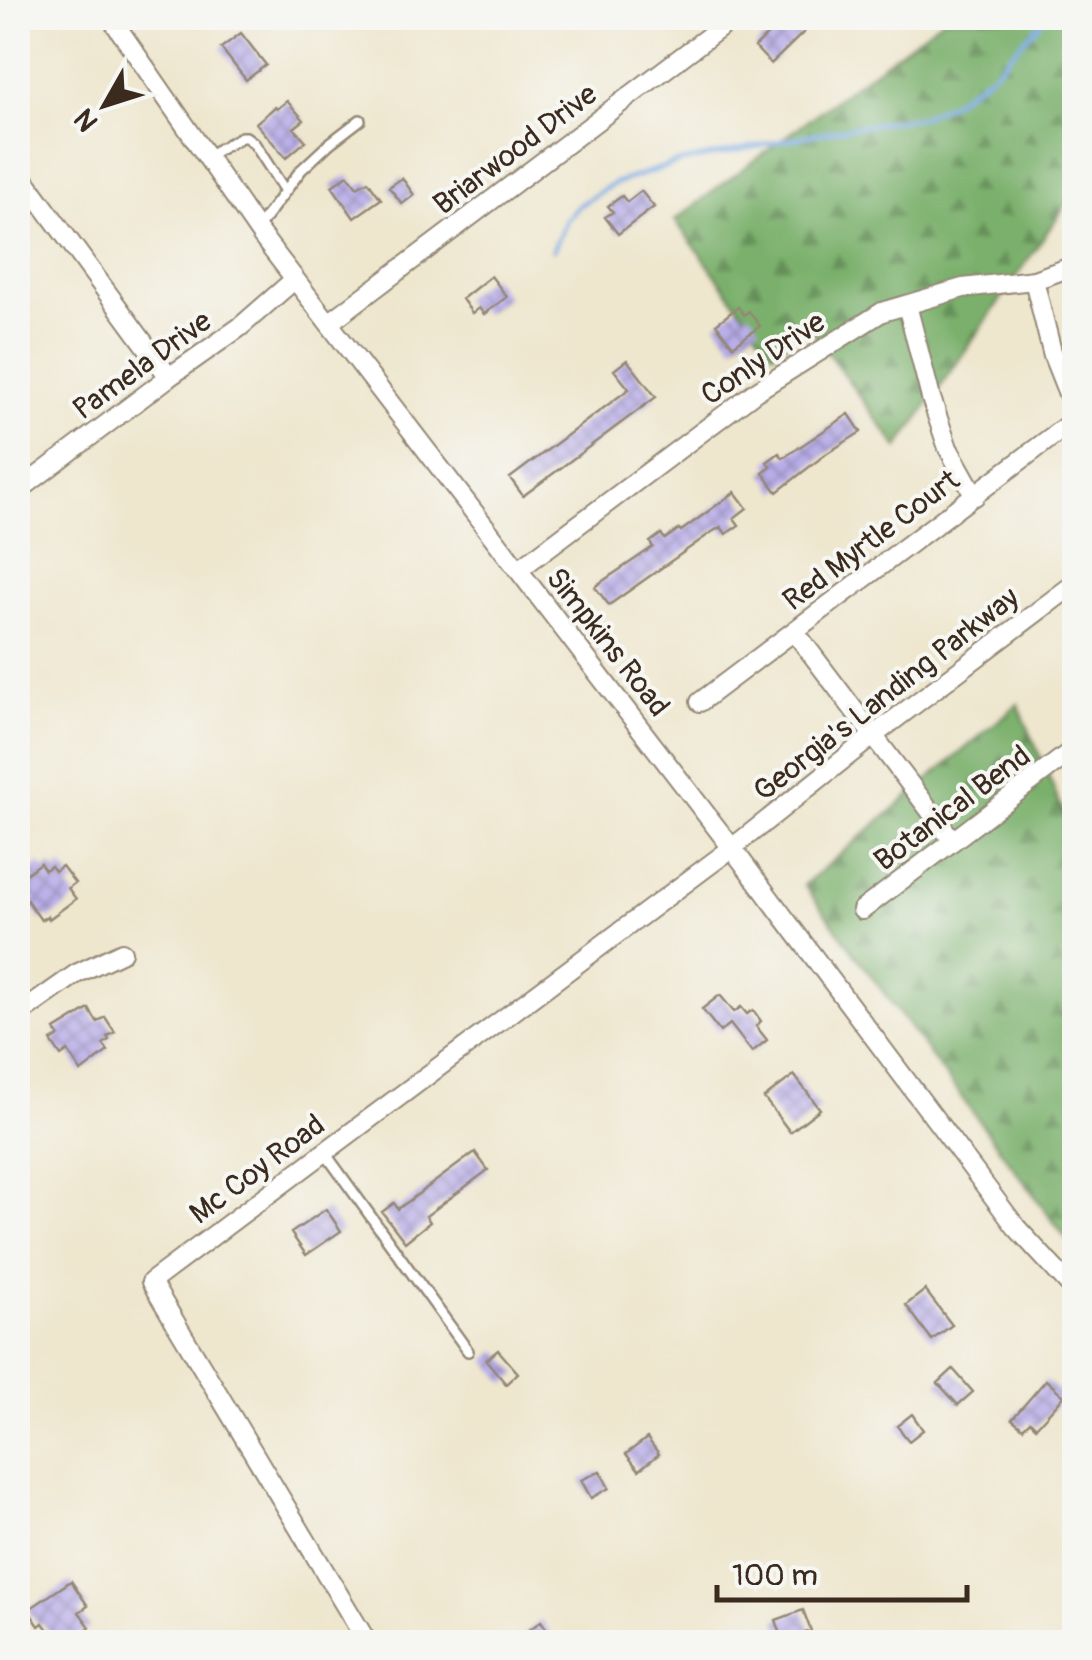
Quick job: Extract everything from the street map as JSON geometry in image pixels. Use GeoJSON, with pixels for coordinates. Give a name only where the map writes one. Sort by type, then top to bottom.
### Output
{"type":"FeatureCollection","features":[{"type":"Feature","properties":{"kind":"street","name":"Simpkins Road"},"geometry":{"type":"LineString","coordinates":[[111,18],[257,229],[732,848],[1016,1227],[1074,1290]]}},
{"type":"Feature","properties":{"kind":"street","name":"Briarwood Drive"},"geometry":{"type":"LineString","coordinates":[[329,323],[733,18]]}},
{"type":"Feature","properties":{"kind":"street"},"geometry":{"type":"LineString","coordinates":[[18,172],[169,377]]}},
{"type":"Feature","properties":{"kind":"street","name":"Conly Drive"},"geometry":{"type":"LineString","coordinates":[[518,570],[756,392],[882,312],[963,288],[1034,280],[1074,266]]}},
{"type":"Feature","properties":{"kind":"street","name":"Pamela Drive"},"geometry":{"type":"LineString","coordinates":[[18,491],[240,327],[295,279]]}},
{"type":"Feature","properties":{"kind":"street"},"geometry":{"type":"LineString","coordinates":[[1034,280],[1053,356],[1074,409]]}},
{"type":"Feature","properties":{"kind":"street"},"geometry":{"type":"LineString","coordinates":[[907,304],[948,448],[975,496]]}},
{"type":"Feature","properties":{"kind":"street","name":"Red Myrtle Court"},"geometry":{"type":"LineString","coordinates":[[700,702],[1074,420]]}},
{"type":"Feature","properties":{"kind":"street","name":"Georgia's Landing Parkway"},"geometry":{"type":"LineString","coordinates":[[732,848],[1074,584]]}},
{"type":"Feature","properties":{"kind":"street"},"geometry":{"type":"LineString","coordinates":[[795,632],[953,841]]}},
{"type":"Feature","properties":{"kind":"street","name":"Botanical Bend"},"geometry":{"type":"LineString","coordinates":[[862,910],[1074,749]]}},
{"type":"Feature","properties":{"kind":"street","name":"Mc Coy Road"},"geometry":{"type":"LineString","coordinates":[[368,1642],[151,1282],[732,848]]}},
{"type":"Feature","properties":{"kind":"street"},"geometry":{"type":"LineString","coordinates":[[18,1015],[76,974],[122,952]]}},
{"type":"Feature","properties":{"kind":"lane"},"geometry":{"type":"LineString","coordinates":[[257,229],[302,170],[360,120]]}},
{"type":"Feature","properties":{"kind":"lane"},"geometry":{"type":"LineString","coordinates":[[206,156],[246,137],[285,191]]}},
{"type":"Feature","properties":{"kind":"lane"},"geometry":{"type":"LineString","coordinates":[[325,1152],[468,1351]]}},
{"type":"Feature","properties":{"kind":"green space"},"geometry":{"type":"Polygon","coordinates":[[[944,18],[1074,18],[1074,193],[898,448],[809,327],[773,353],[675,220],[944,18]]]}},
{"type":"Feature","properties":{"kind":"green space"},"geometry":{"type":"Polygon","coordinates":[[[1018,704],[1074,837],[1074,1249],[804,885],[1018,704]]]}},
{"type":"Feature","properties":{"kind":"building"},"geometry":{"type":"Polygon","coordinates":[[[785,18],[792,18],[805,31],[771,64],[755,47],[785,18]]]}},
{"type":"Feature","properties":{"kind":"building"},"geometry":{"type":"Polygon","coordinates":[[[241,33],[266,65],[246,80],[221,48],[241,33]]]}},
{"type":"Feature","properties":{"kind":"building"},"geometry":{"type":"Polygon","coordinates":[[[287,101],[304,120],[294,128],[306,141],[286,158],[256,123],[287,101]]]}},
{"type":"Feature","properties":{"kind":"building"},"geometry":{"type":"Polygon","coordinates":[[[348,175],[357,187],[368,181],[381,199],[354,218],[332,186],[348,175]]]}},
{"type":"Feature","properties":{"kind":"building"},"geometry":{"type":"Polygon","coordinates":[[[402,178],[414,195],[402,204],[389,187],[402,178]]]}},
{"type":"Feature","properties":{"kind":"building"},"geometry":{"type":"Polygon","coordinates":[[[641,191],[654,207],[618,234],[605,217],[613,212],[608,206],[622,196],[627,202],[641,191]]]}},
{"type":"Feature","properties":{"kind":"building"},"geometry":{"type":"Polygon","coordinates":[[[491,276],[507,297],[484,314],[479,308],[472,313],[462,299],[491,276]]]}},
{"type":"Feature","properties":{"kind":"building"},"geometry":{"type":"Polygon","coordinates":[[[738,307],[744,315],[749,311],[760,326],[733,346],[716,324],[738,307]]]}},
{"type":"Feature","properties":{"kind":"building"},"geometry":{"type":"Polygon","coordinates":[[[627,360],[656,397],[523,496],[510,478],[629,389],[614,370],[627,360]]]}},
{"type":"Feature","properties":{"kind":"building"},"geometry":{"type":"Polygon","coordinates":[[[849,414],[861,432],[777,492],[763,473],[771,467],[767,462],[779,453],[783,458],[849,414]]]}},
{"type":"Feature","properties":{"kind":"building"},"geometry":{"type":"Polygon","coordinates":[[[735,492],[747,508],[734,518],[739,525],[726,534],[721,527],[712,532],[609,605],[597,585],[653,547],[650,542],[661,534],[665,539],[681,531],[735,492]]]}},
{"type":"Feature","properties":{"kind":"building"},"geometry":{"type":"Polygon","coordinates":[[[40,863],[45,870],[51,866],[55,871],[62,866],[75,883],[68,888],[76,899],[49,919],[47,916],[41,920],[18,888],[23,876],[40,863]]]}},
{"type":"Feature","properties":{"kind":"building"},"geometry":{"type":"Polygon","coordinates":[[[720,995],[734,1012],[741,1007],[747,1014],[753,1010],[761,1021],[756,1026],[767,1040],[752,1052],[730,1024],[720,1032],[702,1009],[720,995]]]}},
{"type":"Feature","properties":{"kind":"building"},"geometry":{"type":"Polygon","coordinates":[[[89,1009],[97,1022],[105,1017],[115,1032],[103,1044],[108,1051],[81,1072],[68,1051],[61,1056],[51,1041],[59,1036],[55,1030],[89,1009]]]}},
{"type":"Feature","properties":{"kind":"building"},"geometry":{"type":"Polygon","coordinates":[[[794,1075],[820,1109],[790,1132],[764,1098],[794,1075]]]}},
{"type":"Feature","properties":{"kind":"building"},"geometry":{"type":"Polygon","coordinates":[[[475,1152],[488,1170],[426,1216],[430,1222],[405,1242],[382,1212],[394,1203],[398,1209],[475,1152]]]}},
{"type":"Feature","properties":{"kind":"building"},"geometry":{"type":"Polygon","coordinates":[[[326,1209],[341,1231],[306,1255],[291,1233],[326,1209]]]}},
{"type":"Feature","properties":{"kind":"building"},"geometry":{"type":"Polygon","coordinates":[[[925,1290],[952,1325],[932,1340],[906,1305],[925,1290]]]}},
{"type":"Feature","properties":{"kind":"building"},"geometry":{"type":"Polygon","coordinates":[[[498,1350],[518,1373],[506,1384],[486,1360],[498,1350]]]}},
{"type":"Feature","properties":{"kind":"building"},"geometry":{"type":"Polygon","coordinates":[[[953,1369],[973,1392],[958,1405],[938,1383],[953,1369]]]}},
{"type":"Feature","properties":{"kind":"building"},"geometry":{"type":"Polygon","coordinates":[[[1046,1380],[1064,1396],[1036,1427],[1030,1421],[1023,1428],[1012,1419],[1046,1380]]]}},
{"type":"Feature","properties":{"kind":"building"},"geometry":{"type":"Polygon","coordinates":[[[912,1414],[923,1430],[909,1441],[897,1426],[912,1414]]]}},
{"type":"Feature","properties":{"kind":"building"},"geometry":{"type":"Polygon","coordinates":[[[647,1438],[659,1454],[639,1470],[626,1454],[647,1438]]]}},
{"type":"Feature","properties":{"kind":"building"},"geometry":{"type":"Polygon","coordinates":[[[600,1471],[609,1488],[591,1498],[581,1480],[600,1471]]]}},
{"type":"Feature","properties":{"kind":"building"},"geometry":{"type":"Polygon","coordinates":[[[71,1581],[88,1606],[79,1612],[90,1627],[68,1642],[57,1642],[28,1610],[71,1581]]]}},
{"type":"Feature","properties":{"kind":"building"},"geometry":{"type":"Polygon","coordinates":[[[803,1610],[811,1631],[783,1641],[776,1620],[803,1610]]]}},
{"type":"Feature","properties":{"kind":"building"},"geometry":{"type":"Polygon","coordinates":[[[541,1621],[556,1642],[530,1642],[524,1634],[541,1621]]]}},
{"type":"Feature","properties":{"kind":"waterway"},"geometry":{"type":"LineString","coordinates":[[553,250],[567,219],[578,206],[613,184],[677,163],[835,130],[921,117],[949,104],[993,73],[1045,18]]}}]}
